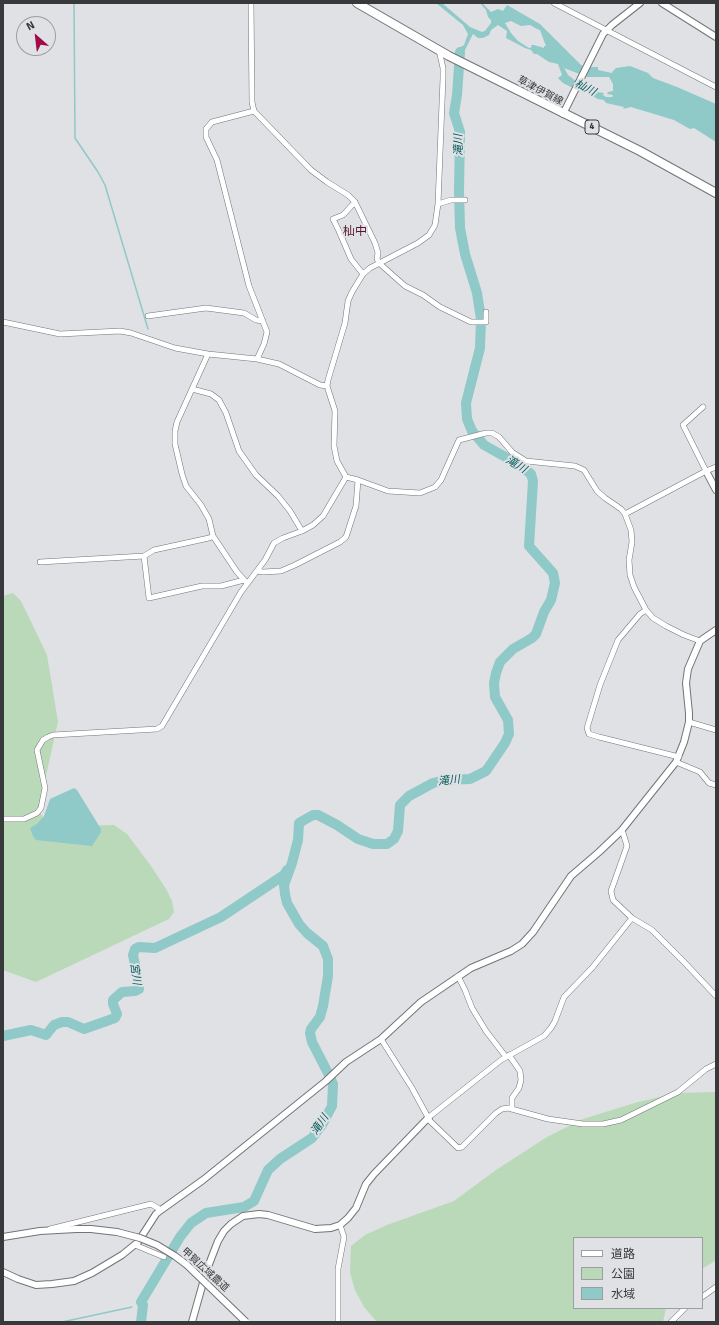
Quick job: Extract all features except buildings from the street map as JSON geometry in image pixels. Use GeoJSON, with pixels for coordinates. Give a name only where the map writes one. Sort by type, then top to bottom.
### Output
{"type":"FeatureCollection","features":[{"type":"Feature","properties":{"kind":"main road","name":"草津伊賀線"},"geometry":{"type":"LineString","coordinates":[[357,3],[466,65],[633,148],[716,193]]}},
{"type":"Feature","properties":{"kind":"street"},"geometry":{"type":"LineString","coordinates":[[251,3],[252,102],[254,111],[311,170],[348,195],[355,202],[375,243],[379,263],[405,286],[423,294],[440,307],[473,323],[486,322],[486,312]]}},
{"type":"Feature","properties":{"kind":"street"},"geometry":{"type":"LineString","coordinates":[[554,3],[604,32],[716,87]]}},
{"type":"Feature","properties":{"kind":"street"},"geometry":{"type":"LineString","coordinates":[[563,114],[604,32],[640,3]]}},
{"type":"Feature","properties":{"kind":"street"},"geometry":{"type":"LineString","coordinates":[[662,3],[716,37]]}},
{"type":"Feature","properties":{"kind":"street"},"geometry":{"type":"LineString","coordinates":[[439,50],[443,68],[443,78],[438,204],[435,225],[429,235],[407,250],[379,263],[363,274],[348,301],[345,323],[327,386],[335,411],[334,446],[337,461],[346,477],[388,491],[420,493],[435,487],[441,480],[459,440],[486,433],[492,433],[499,437],[512,452],[526,461],[575,466],[580,468],[584,470],[597,491],[621,509],[625,514],[631,530],[632,542],[629,560],[630,575],[634,587],[646,610],[653,618],[666,626],[700,641]]}},
{"type":"Feature","properties":{"kind":"street"},"geometry":{"type":"LineString","coordinates":[[254,111],[212,122],[206,129],[206,137],[218,160],[249,286],[267,332],[264,344],[257,359]]}},
{"type":"Feature","properties":{"kind":"street"},"geometry":{"type":"LineString","coordinates":[[438,204],[451,200],[463,200]]}},
{"type":"Feature","properties":{"kind":"street"},"geometry":{"type":"LineString","coordinates":[[355,202],[343,215],[333,219],[350,259],[363,274]]}},
{"type":"Feature","properties":{"kind":"street"},"geometry":{"type":"LineString","coordinates":[[148,316],[206,308],[244,313],[256,320],[263,321]]}},
{"type":"Feature","properties":{"kind":"street"},"geometry":{"type":"LineString","coordinates":[[3,322],[60,334],[120,331],[131,333],[175,348],[208,354],[257,359],[279,364],[320,385],[327,386]]}},
{"type":"Feature","properties":{"kind":"street"},"geometry":{"type":"LineString","coordinates":[[208,354],[178,422],[175,431],[175,444],[186,486],[201,505],[209,519],[213,536],[237,572],[246,581]]}},
{"type":"Feature","properties":{"kind":"street"},"geometry":{"type":"LineString","coordinates":[[192,388],[211,394],[218,400],[226,413],[239,451],[256,475],[278,496],[290,511],[302,531]]}},
{"type":"Feature","properties":{"kind":"street"},"geometry":{"type":"LineString","coordinates":[[703,408],[683,425],[716,490]]}},
{"type":"Feature","properties":{"kind":"street"},"geometry":{"type":"LineString","coordinates":[[625,514],[716,467]]}},
{"type":"Feature","properties":{"kind":"street"},"geometry":{"type":"LineString","coordinates":[[3,819],[24,819],[37,814],[41,808],[45,788],[37,750],[43,740],[48,737],[53,735],[157,729],[162,726],[246,581],[257,571],[274,543],[313,525],[322,516],[346,477]]}},
{"type":"Feature","properties":{"kind":"street"},"geometry":{"type":"LineString","coordinates":[[257,571],[281,571],[340,542],[346,537],[356,506],[358,480]]}},
{"type":"Feature","properties":{"kind":"street"},"geometry":{"type":"LineString","coordinates":[[40,562],[144,556],[154,550],[213,536]]}},
{"type":"Feature","properties":{"kind":"street"},"geometry":{"type":"LineString","coordinates":[[144,556],[149,598],[202,586],[221,586],[246,581]]}},
{"type":"Feature","properties":{"kind":"street"},"geometry":{"type":"LineString","coordinates":[[646,610],[640,614],[618,640],[600,685],[587,728],[590,734],[599,738],[677,759],[700,772],[709,783],[716,786]]}},
{"type":"Feature","properties":{"kind":"street"},"geometry":{"type":"LineString","coordinates":[[3,1272],[36,1285],[52,1284],[74,1280],[92,1273],[122,1255],[135,1245],[161,1210],[203,1180],[331,1076],[346,1062],[381,1039],[421,1002],[475,966],[511,951],[522,944],[533,932],[571,876],[621,831],[677,759],[684,742],[689,722],[686,683],[688,669],[700,641],[716,630]]}},
{"type":"Feature","properties":{"kind":"street"},"geometry":{"type":"LineString","coordinates":[[689,722],[716,730]]}},
{"type":"Feature","properties":{"kind":"street"},"geometry":{"type":"LineString","coordinates":[[621,831],[627,846],[611,891],[611,895],[616,904],[632,918],[652,930],[716,996]]}},
{"type":"Feature","properties":{"kind":"street"},"geometry":{"type":"LineString","coordinates":[[192,1322],[206,1272],[224,1230],[235,1221],[248,1214],[268,1215],[315,1229],[331,1228],[340,1225],[356,1208],[366,1184],[374,1174],[428,1117],[507,1056],[544,1036],[555,1021],[564,996],[592,968],[632,918]]}},
{"type":"Feature","properties":{"kind":"street"},"geometry":{"type":"LineString","coordinates":[[458,976],[472,1008],[486,1031],[520,1071],[521,1080],[519,1088],[512,1098],[512,1109]]}},
{"type":"Feature","properties":{"kind":"street"},"geometry":{"type":"LineString","coordinates":[[381,1039],[430,1121],[458,1148],[462,1147],[496,1113],[502,1109],[512,1109],[548,1119],[583,1124],[603,1124],[621,1120],[678,1092],[706,1069],[716,1064]]}},
{"type":"Feature","properties":{"kind":"street"},"geometry":{"type":"LineString","coordinates":[[40,1231],[151,1204],[161,1210]]}},
{"type":"Feature","properties":{"kind":"street"},"geometry":{"type":"LineString","coordinates":[[338,1322],[338,1269],[344,1236],[340,1225]]}},
{"type":"Feature","properties":{"kind":"street","name":"甲賀広域農道"},"geometry":{"type":"LineString","coordinates":[[3,1237],[40,1231],[76,1229],[117,1232],[140,1238],[157,1245],[187,1265],[246,1322]]}},
{"type":"Feature","properties":{"kind":"street"},"geometry":{"type":"LineString","coordinates":[[135,1245],[164,1257]]}},
{"type":"Feature","properties":{"kind":"street"},"geometry":{"type":"LineString","coordinates":[[703,1296],[716,1287]]}},
{"type":"Feature","properties":{"kind":"street"},"geometry":{"type":"LineString","coordinates":[[670,1322],[683,1309]]}},
{"type":"Feature","properties":{"kind":"green space"},"geometry":{"type":"Polygon","coordinates":[[[13,593],[21,601],[47,655],[58,722],[39,807],[41,814],[44,819],[83,826],[114,825],[127,834],[166,889],[172,901],[174,912],[169,919],[36,982],[3,970],[3,596],[13,593]]]}},
{"type":"Feature","properties":{"kind":"green space"},"geometry":{"type":"Polygon","coordinates":[[[716,1092],[716,1260],[703,1268],[703,1237],[573,1237],[573,1309],[666,1309],[663,1322],[377,1322],[364,1307],[355,1290],[350,1273],[351,1246],[365,1235],[387,1225],[454,1201],[496,1170],[547,1137],[583,1119],[638,1102],[678,1093],[716,1092]]]}},
{"type":"Feature","properties":{"kind":"water","name":"杣川"},"geometry":{"type":"Polygon","coordinates":[[[436,3],[442,3],[470,27],[482,32],[485,31],[491,23],[491,20],[488,17],[486,10],[480,3],[482,3],[491,12],[498,9],[503,11],[507,5],[540,24],[584,67],[598,67],[598,70],[612,73],[616,68],[630,66],[648,73],[653,78],[716,104],[716,142],[694,128],[690,129],[674,120],[631,107],[623,109],[624,107],[606,103],[604,100],[598,99],[563,83],[558,78],[562,75],[558,64],[549,62],[537,54],[534,54],[531,50],[506,38],[507,31],[498,25],[491,30],[489,35],[483,38],[478,38],[473,34],[465,50],[462,52],[461,68],[458,64],[459,48],[464,45],[468,34],[463,25],[436,3]],[[511,21],[505,23],[518,41],[529,48],[532,47],[531,45],[544,48],[544,46],[546,46],[540,30],[530,25],[521,26],[511,21]],[[564,68],[568,75],[582,86],[596,92],[604,93],[603,95],[606,97],[612,97],[613,95],[607,94],[608,92],[613,91],[613,84],[609,77],[587,77],[564,68]]]}},
{"type":"Feature","properties":{"kind":"water"},"geometry":{"type":"Polygon","coordinates":[[[74,788],[77,790],[101,829],[101,832],[92,846],[36,840],[30,828],[37,824],[44,816],[50,799],[74,788]]]}},
{"type":"Feature","properties":{"kind":"waterway"},"geometry":{"type":"LineString","coordinates":[[74,3],[75,138],[105,185],[148,329]]}},
{"type":"Feature","properties":{"kind":"waterway","name":"滝川"},"geometry":{"type":"LineString","coordinates":[[141,1322],[143,1305],[141,1302],[180,1237],[191,1223],[206,1213],[244,1207],[254,1201],[268,1170],[280,1159],[312,1138],[322,1125],[332,1106],[333,1084],[312,1042],[310,1033],[311,1029],[320,1017],[323,1006],[328,976],[328,959],[323,946],[307,933],[299,924],[287,903],[285,894],[284,885],[298,840],[299,823],[313,815],[318,815],[337,825],[358,839],[373,844],[387,844],[394,839],[398,831],[400,805],[409,796],[433,783],[445,780],[470,779],[486,771],[505,743],[509,734],[508,720],[495,697],[494,683],[500,662],[513,649],[536,634],[544,612],[551,600],[555,583],[553,573],[529,546],[533,481],[531,474],[518,464],[484,445],[472,431],[467,419],[466,403],[480,348],[481,319],[477,293],[465,254],[460,228],[460,132],[454,113],[457,95],[460,52]]}},
{"type":"Feature","properties":{"kind":"waterway","name":"宮川"},"geometry":{"type":"LineString","coordinates":[[3,1036],[31,1030],[46,1035],[54,1025],[62,1022],[68,1022],[84,1029],[115,1018],[117,1014],[113,1000],[122,992],[135,991],[139,989],[133,955],[135,949],[139,947],[155,948],[221,917],[284,875],[287,870]]}},
{"type":"Feature","properties":{"kind":"waterway"},"geometry":{"type":"LineString","coordinates":[[62,1322],[132,1307]]}},
{"type":"Feature","properties":{"kind":"district","name":"杣中"},"geometry":{"type":"Point","coordinates":[355,232]}}]}
